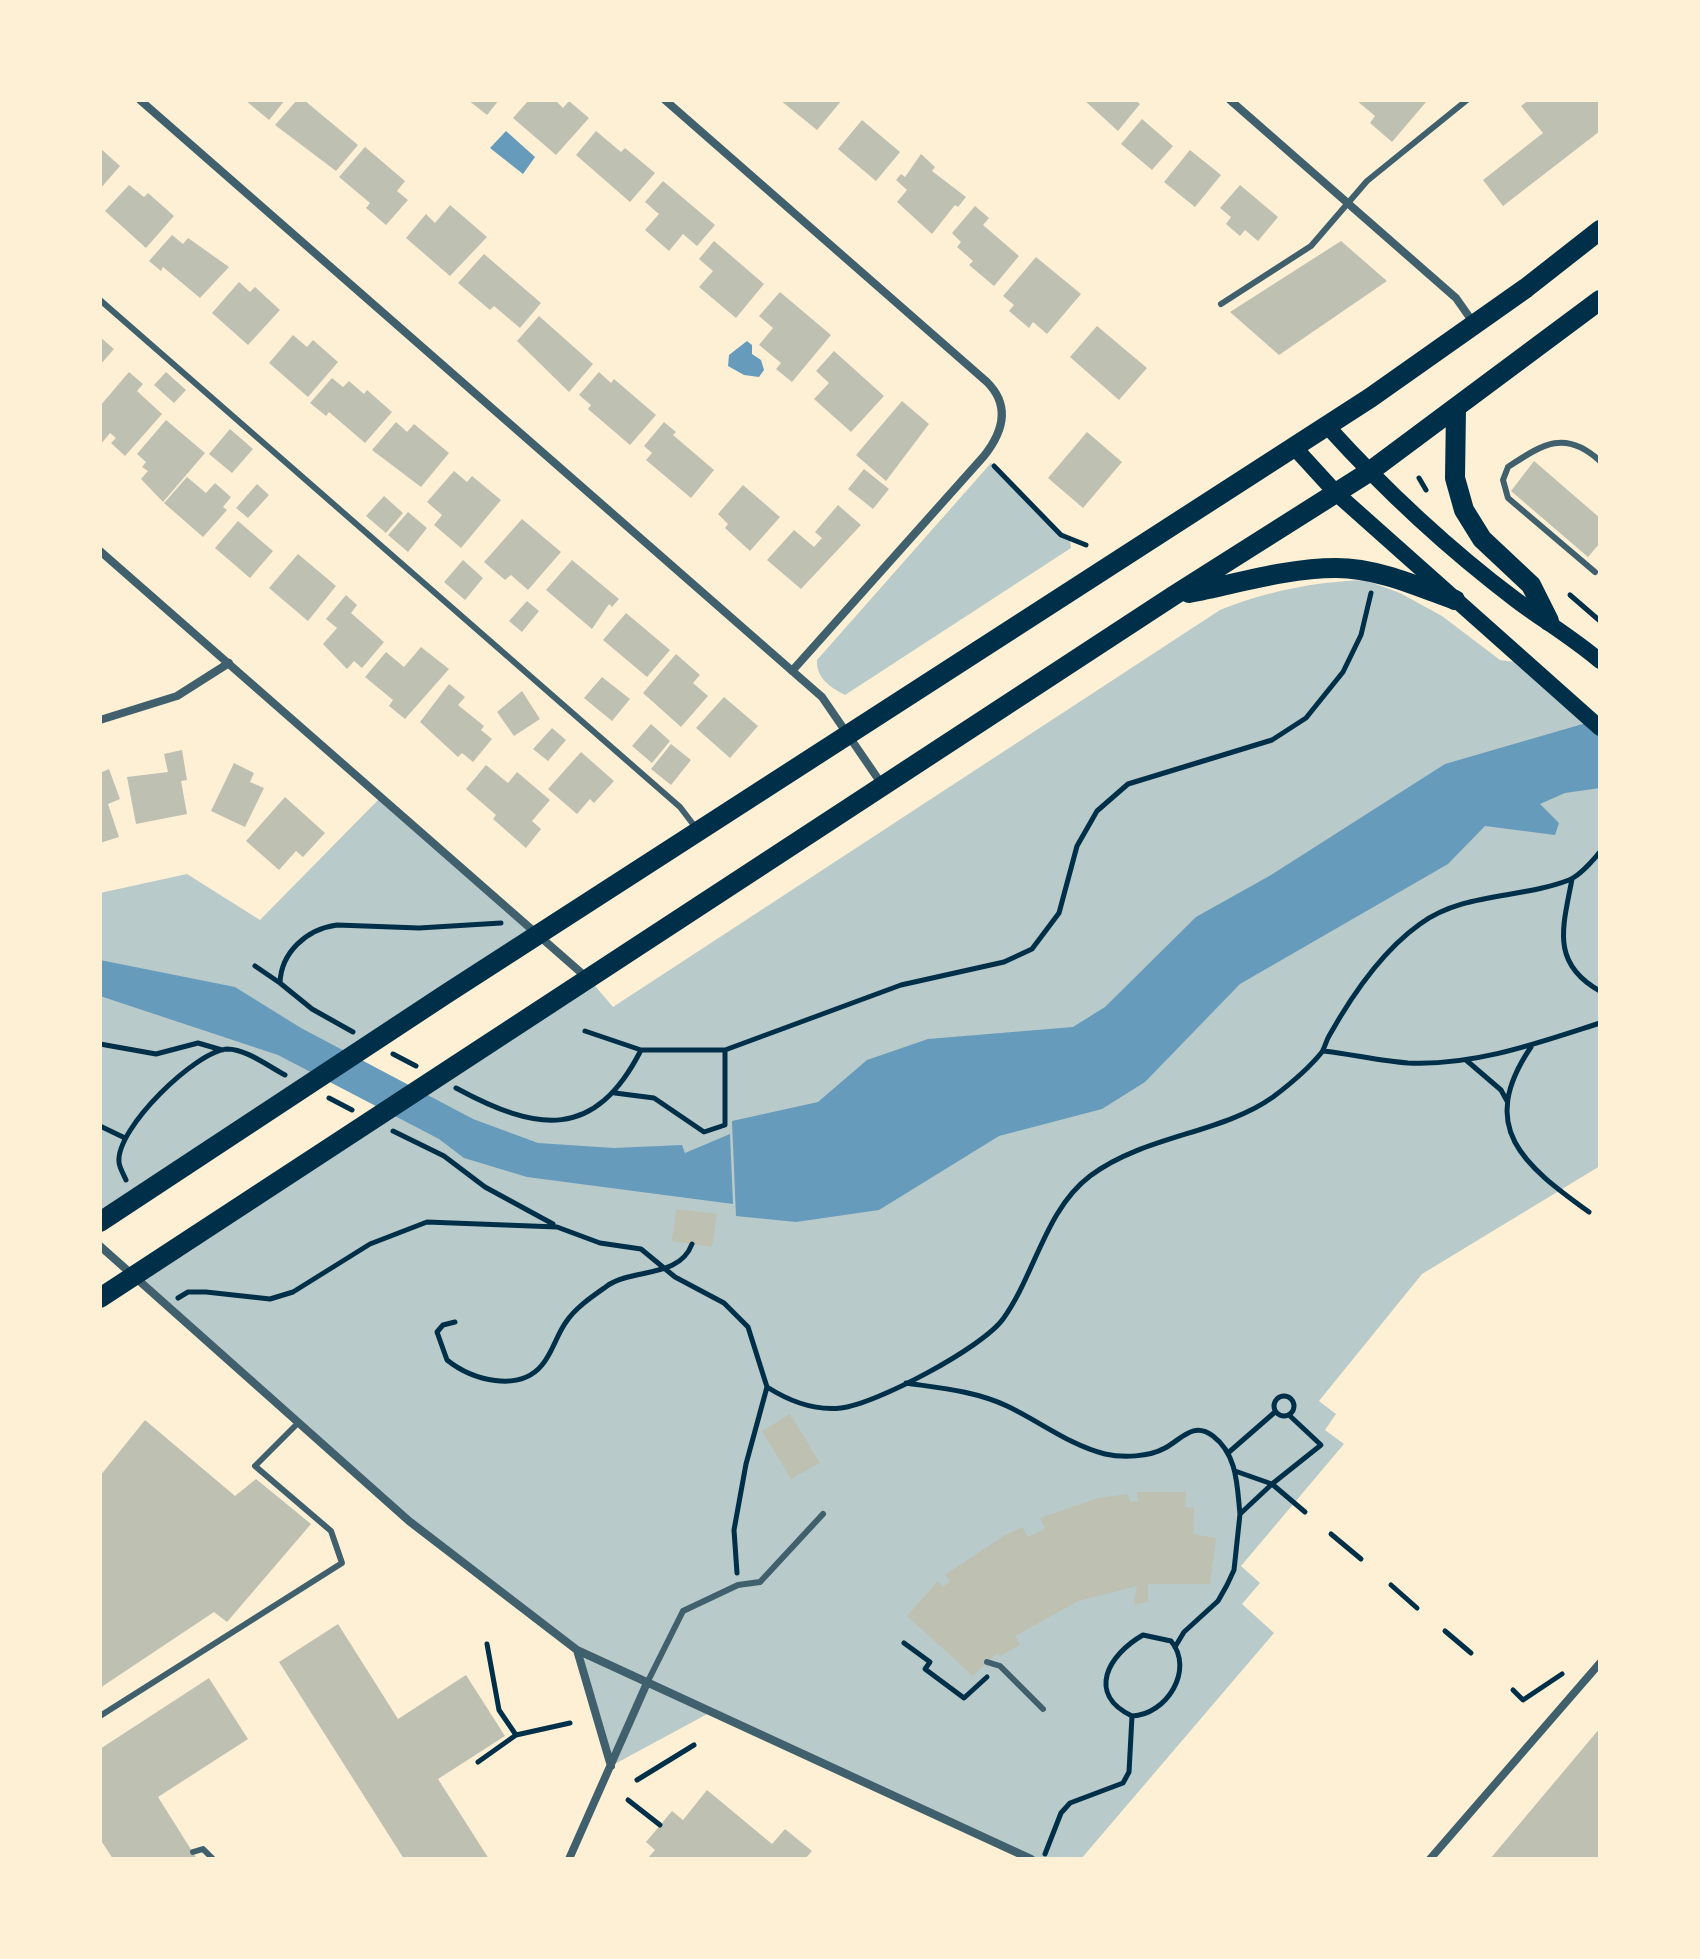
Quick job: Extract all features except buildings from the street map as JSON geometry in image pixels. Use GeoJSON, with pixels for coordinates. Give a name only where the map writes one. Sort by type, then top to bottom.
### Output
{"type":"FeatureCollection","features":[{"type":"Feature","properties":{"kind":"highway"},"geometry":{"type":"LineString","coordinates":[[100,1222],[446,994],[1327,426],[1475,325],[1600,230]]}},
{"type":"Feature","properties":{"kind":"highway"},"geometry":{"type":"LineString","coordinates":[[100,1298],[509,1034],[1173,596],[1337,494],[1600,300]]}},
{"type":"Feature","properties":{"kind":"highway"},"geometry":{"type":"LineString","coordinates":[[1456,409],[1455,478],[1464,510],[1482,539],[1531,585],[1549,621]]}},
{"type":"Feature","properties":{"kind":"highway"},"geometry":{"type":"LineString","coordinates":[[1173,596],[1300,571],[1338,568],[1392,576],[1455,600]]}},
{"type":"Feature","properties":{"kind":"main road"},"geometry":{"type":"LineString","coordinates":[[1327,426],[1369,472],[1447,543],[1516,600],[1600,661]]}},
{"type":"Feature","properties":{"kind":"main road"},"geometry":{"type":"LineString","coordinates":[[1294,447],[1337,494],[1523,663],[1600,728]]}},
{"type":"Feature","properties":{"kind":"street"},"geometry":{"type":"LineString","coordinates":[[140,100],[822,697],[883,786]]}},
{"type":"Feature","properties":{"kind":"street"},"geometry":{"type":"LineString","coordinates":[[665,100],[993,388],[1002,410],[1002,425],[984,456],[792,671]]}},
{"type":"Feature","properties":{"kind":"street"},"geometry":{"type":"LineString","coordinates":[[1230,100],[1456,298],[1475,325]]}},
{"type":"Feature","properties":{"kind":"street"},"geometry":{"type":"LineString","coordinates":[[100,551],[590,980]]}},
{"type":"Feature","properties":{"kind":"street"},"geometry":{"type":"LineString","coordinates":[[100,720],[177,696],[229,663]]}},
{"type":"Feature","properties":{"kind":"street"},"geometry":{"type":"LineString","coordinates":[[100,1246],[409,1521],[577,1650],[1031,1859]]}},
{"type":"Feature","properties":{"kind":"street"},"geometry":{"type":"LineString","coordinates":[[577,1650],[611,1766]]}},
{"type":"Feature","properties":{"kind":"street"},"geometry":{"type":"LineString","coordinates":[[1430,1859],[1600,1663]]}},
{"type":"Feature","properties":{"kind":"street"},"geometry":{"type":"LineString","coordinates":[[569,1859],[647,1683]]}},
{"type":"Feature","properties":{"kind":"lane"},"geometry":{"type":"LineString","coordinates":[[1221,304],[1311,246],[1367,181],[1467,100]]}},
{"type":"Feature","properties":{"kind":"lane"},"geometry":{"type":"LineString","coordinates":[[100,300],[680,807],[698,831]]}},
{"type":"Feature","properties":{"kind":"lane"},"geometry":{"type":"LineString","coordinates":[[1595,572],[1508,498],[1503,480],[1508,467],[1560,441],[1582,446],[1600,461]]}},
{"type":"Feature","properties":{"kind":"lane"},"geometry":{"type":"LineString","coordinates":[[100,1716],[342,1563],[331,1531],[255,1466],[298,1423]]}},
{"type":"Feature","properties":{"kind":"lane"},"geometry":{"type":"LineString","coordinates":[[647,1683],[683,1611],[738,1585],[760,1582],[823,1514]]}},
{"type":"Feature","properties":{"kind":"lane"},"geometry":{"type":"LineString","coordinates":[[987,1662],[1000,1666],[1043,1709]]}},
{"type":"Feature","properties":{"kind":"lane"},"geometry":{"type":"LineString","coordinates":[[193,1852],[203,1849],[213,1859]]}},
{"type":"Feature","properties":{"kind":"path"},"geometry":{"type":"LineString","coordinates":[[984,456],[1061,535],[1086,545]]}},
{"type":"Feature","properties":{"kind":"path"},"geometry":{"type":"LineString","coordinates":[[1419,478],[1426,490]]}},
{"type":"Feature","properties":{"kind":"path"},"geometry":{"type":"LineString","coordinates":[[585,1031],[641,1050],[725,1050],[901,985],[1004,962],[1032,949],[1059,913],[1077,846],[1097,811],[1128,784],[1272,740],[1306,718],[1343,672],[1361,635],[1371,593]]}},
{"type":"Feature","properties":{"kind":"path"},"geometry":{"type":"LineString","coordinates":[[1570,595],[1600,621]]}},
{"type":"Feature","properties":{"kind":"path"},"geometry":{"type":"LineString","coordinates":[[767,1387],[803,1405],[843,1408],[906,1383],[963,1355],[1002,1321],[1020,1292],[1052,1223],[1090,1176],[1139,1149],[1255,1108],[1274,1096],[1323,1051],[1383,957],[1423,921],[1452,906],[1572,879],[1600,852]]}},
{"type":"Feature","properties":{"kind":"path"},"geometry":{"type":"LineString","coordinates":[[1572,879],[1562,932],[1565,958],[1584,982],[1600,991]]}},
{"type":"Feature","properties":{"kind":"path"},"geometry":{"type":"LineString","coordinates":[[255,966],[280,983]]}},
{"type":"Feature","properties":{"kind":"path"},"geometry":{"type":"LineString","coordinates":[[1323,1051],[1409,1063],[1465,1060],[1532,1047],[1600,1023]]}},
{"type":"Feature","properties":{"kind":"path"},"geometry":{"type":"LineString","coordinates":[[100,1044],[156,1054],[198,1043],[242,1053],[299,1082]]}},
{"type":"Feature","properties":{"kind":"path"},"geometry":{"type":"LineString","coordinates":[[1507,1101],[1517,1068],[1532,1047]]}},
{"type":"Feature","properties":{"kind":"path"},"geometry":{"type":"LineString","coordinates":[[135,1200],[118,1162],[125,1138],[139,1113],[163,1090],[222,1050]]}},
{"type":"Feature","properties":{"kind":"path"},"geometry":{"type":"LineString","coordinates":[[615,1093],[654,1098],[704,1132],[725,1125],[722,1098],[725,1050]]}},
{"type":"Feature","properties":{"kind":"path"},"geometry":{"type":"LineString","coordinates":[[1465,1060],[1501,1090],[1507,1101],[1514,1141],[1527,1162],[1589,1212]]}},
{"type":"Feature","properties":{"kind":"path"},"geometry":{"type":"LineString","coordinates":[[327,1097],[355,1111]]}},
{"type":"Feature","properties":{"kind":"path"},"geometry":{"type":"LineString","coordinates":[[100,1126],[125,1138]]}},
{"type":"Feature","properties":{"kind":"path"},"geometry":{"type":"LineString","coordinates":[[384,1126],[444,1156],[485,1187],[557,1227],[600,1243],[641,1249],[666,1270],[724,1303],[748,1327],[767,1387],[746,1464],[734,1530],[738,1585]]}},
{"type":"Feature","properties":{"kind":"path"},"geometry":{"type":"LineString","coordinates":[[165,1306],[188,1292],[270,1299],[293,1292],[370,1244],[427,1222],[557,1227]]}},
{"type":"Feature","properties":{"kind":"path"},"geometry":{"type":"LineString","coordinates":[[455,1322],[443,1325],[437,1332],[447,1360],[475,1376],[514,1382],[524,1379],[543,1365],[567,1321],[601,1290],[619,1278],[666,1270],[692,1244]]}},
{"type":"Feature","properties":{"kind":"path"},"geometry":{"type":"LineString","coordinates":[[906,1383],[982,1396],[1106,1454],[1129,1456],[1155,1452],[1166,1448],[1184,1433],[1193,1431],[1213,1436],[1228,1453],[1235,1471],[1240,1514],[1234,1570],[1218,1601],[1184,1632],[1175,1647]]}},
{"type":"Feature","properties":{"kind":"path"},"geometry":{"type":"LineString","coordinates":[[1240,1514],[1321,1445],[1289,1415],[1279,1416],[1275,1412],[1273,1406],[1278,1397],[1289,1396],[1294,1406],[1289,1415]]}},
{"type":"Feature","properties":{"kind":"path"},"geometry":{"type":"LineString","coordinates":[[1228,1453],[1275,1412]]}},
{"type":"Feature","properties":{"kind":"path"},"geometry":{"type":"LineString","coordinates":[[1235,1471],[1272,1484],[1305,1512]]}},
{"type":"Feature","properties":{"kind":"path"},"geometry":{"type":"LineString","coordinates":[[1331,1534],[1361,1559]]}},
{"type":"Feature","properties":{"kind":"path"},"geometry":{"type":"LineString","coordinates":[[1391,1585],[1417,1608]]}},
{"type":"Feature","properties":{"kind":"path"},"geometry":{"type":"LineString","coordinates":[[1445,1631],[1471,1653]]}},
{"type":"Feature","properties":{"kind":"path"},"geometry":{"type":"LineString","coordinates":[[1143,1635],[1171,1641],[1175,1647],[1181,1666],[1177,1683],[1156,1709],[1132,1716],[1111,1703],[1104,1686],[1106,1675],[1129,1643],[1143,1635]]}},
{"type":"Feature","properties":{"kind":"path"},"geometry":{"type":"LineString","coordinates":[[904,1643],[930,1662],[925,1669],[964,1698],[1000,1666]]}},
{"type":"Feature","properties":{"kind":"path"},"geometry":{"type":"LineString","coordinates":[[487,1644],[499,1710],[516,1735]]}},
{"type":"Feature","properties":{"kind":"path"},"geometry":{"type":"LineString","coordinates":[[1513,1690],[1523,1700],[1562,1674]]}},
{"type":"Feature","properties":{"kind":"path"},"geometry":{"type":"LineString","coordinates":[[1043,1859],[1061,1813],[1070,1803],[1123,1783],[1129,1772],[1132,1716]]}},
{"type":"Feature","properties":{"kind":"path"},"geometry":{"type":"LineString","coordinates":[[478,1762],[516,1735],[570,1723]]}},
{"type":"Feature","properties":{"kind":"path"},"geometry":{"type":"LineString","coordinates":[[637,1780],[694,1745]]}},
{"type":"Feature","properties":{"kind":"path"},"geometry":{"type":"LineString","coordinates":[[628,1800],[660,1825]]}},
{"type":"Feature","properties":{"kind":"shaded area"},"geometry":{"type":"Polygon","coordinates":[[[991,463],[1070,540],[1071,548],[845,695],[834,689],[821,677],[817,660],[991,463]]]}},
{"type":"Feature","properties":{"kind":"shaded area"},"geometry":{"type":"Polygon","coordinates":[[[1365,580],[1400,593],[1442,616],[1500,660],[1523,663],[1600,728],[1600,1166],[1422,1274],[1319,1401],[1336,1414],[1325,1430],[1344,1444],[1241,1566],[1260,1583],[1242,1604],[1274,1633],[1081,1859],[1031,1859],[711,1712],[611,1766],[576,1650],[409,1521],[133,1277],[590,980],[613,1007],[1220,610],[1291,589],[1365,580]]]}},
{"type":"Feature","properties":{"kind":"shaded area"},"geometry":{"type":"Polygon","coordinates":[[[381,797],[537,936],[100,1222],[100,893],[187,874],[260,920],[381,797]]]}},
{"type":"Feature","properties":{"kind":"water"},"geometry":{"type":"Polygon","coordinates":[[[506,131],[535,157],[523,174],[490,148],[506,131]]]}},
{"type":"Feature","properties":{"kind":"water"},"geometry":{"type":"Polygon","coordinates":[[[747,341],[752,345],[752,354],[761,360],[764,370],[759,377],[744,375],[728,366],[729,355],[747,341]]]}},
{"type":"Feature","properties":{"kind":"water"},"geometry":{"type":"Polygon","coordinates":[[[1600,719],[1600,788],[1565,793],[1540,804],[1559,823],[1555,835],[1485,826],[1448,864],[1240,984],[1145,1082],[1102,1109],[999,1136],[879,1210],[796,1222],[736,1216],[732,1121],[818,1102],[867,1060],[928,1039],[1073,1027],[1105,1007],[1196,917],[1271,875],[1445,764],[1600,719]]]}},
{"type":"Feature","properties":{"kind":"water"},"geometry":{"type":"Polygon","coordinates":[[[100,960],[235,987],[301,1028],[473,1119],[538,1143],[614,1148],[682,1145],[685,1153],[730,1134],[733,1204],[527,1177],[464,1158],[439,1139],[278,1055],[100,996],[100,960]]]}}]}
